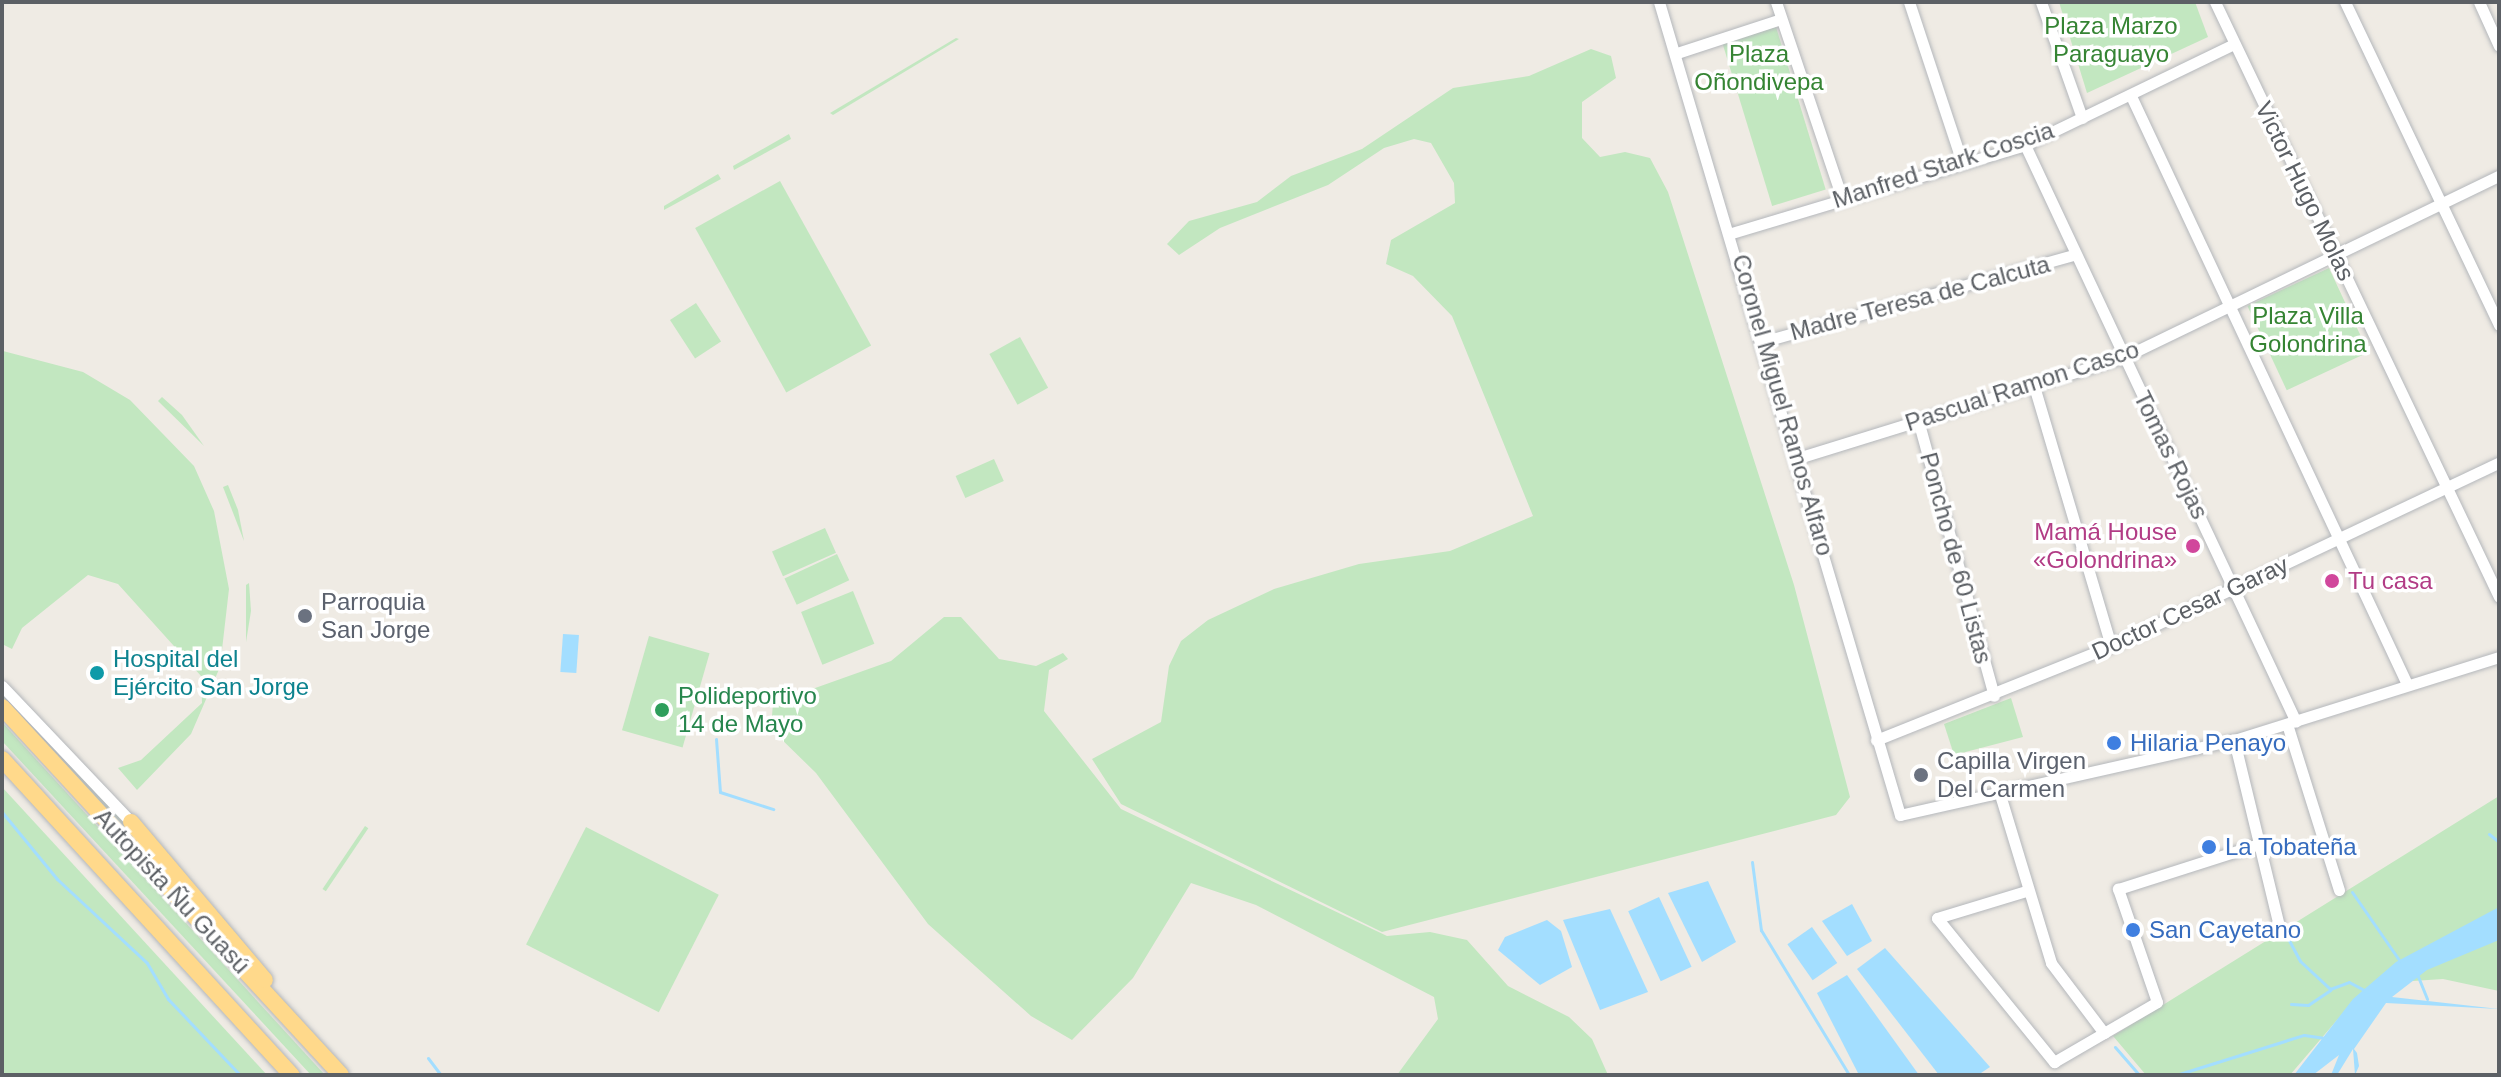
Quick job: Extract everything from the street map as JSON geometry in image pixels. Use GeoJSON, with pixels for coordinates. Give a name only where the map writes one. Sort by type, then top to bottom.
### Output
{"type":"FeatureCollection","features":[{"type":"Feature","properties":{"kind":"highway","name":"Autopista Ñu Guasú"},"geometry":{"type":"LineString","coordinates":[[2,707],[341,1075]]}},
{"type":"Feature","properties":{"kind":"highway","name":"Autopista Ñu Guasú"},"geometry":{"type":"LineString","coordinates":[[2,759],[292,1075]]}},
{"type":"Feature","properties":{"kind":"highway"},"geometry":{"type":"LineString","coordinates":[[131,822],[251,959],[290,1018]]}},
{"type":"Feature","properties":{"kind":"street","name":"Coronel Miguel Ramos Alfaro"},"geometry":{"type":"LineString","coordinates":[[1659,2],[1765,341],[1897,812],[1909,817],[2001,798]]}},
{"type":"Feature","properties":{"kind":"street"},"geometry":{"type":"LineString","coordinates":[[1776,2],[1842,198]]}},
{"type":"Feature","properties":{"kind":"street"},"geometry":{"type":"LineString","coordinates":[[1909,2],[1962,162]]}},
{"type":"Feature","properties":{"kind":"street"},"geometry":{"type":"LineString","coordinates":[[2041,2],[2082,118]]}},
{"type":"Feature","properties":{"kind":"street","name":"Victor Hugo Molas"},"geometry":{"type":"LineString","coordinates":[[2215,2],[2499,597]]}},
{"type":"Feature","properties":{"kind":"street"},"geometry":{"type":"LineString","coordinates":[[2345,2],[2499,325]]}},
{"type":"Feature","properties":{"kind":"street"},"geometry":{"type":"LineString","coordinates":[[2479,2],[2499,46]]}},
{"type":"Feature","properties":{"kind":"street"},"geometry":{"type":"LineString","coordinates":[[1677,53],[1781,19]]}},
{"type":"Feature","properties":{"kind":"street","name":"Manfred Stark Coscia"},"geometry":{"type":"LineString","coordinates":[[1732,233],[2025,145],[2234,44]]}},
{"type":"Feature","properties":{"kind":"street"},"geometry":{"type":"LineString","coordinates":[[2131,96],[2341,536],[2407,684]]}},
{"type":"Feature","properties":{"kind":"street","name":"Tomas Rojas"},"geometry":{"type":"LineString","coordinates":[[2025,145],[2074,255],[2235,589],[2292,723],[2339,890]]}},
{"type":"Feature","properties":{"kind":"street","name":"Pascual Ramon Casco"},"geometry":{"type":"LineString","coordinates":[[1798,458],[2124,357],[2230,304],[2337,257],[2499,176]]}},
{"type":"Feature","properties":{"kind":"street","name":"Madre Teresa de Calcuta"},"geometry":{"type":"LineString","coordinates":[[1765,341],[2074,255]]}},
{"type":"Feature","properties":{"kind":"street"},"geometry":{"type":"LineString","coordinates":[[2034,386],[2111,646]]}},
{"type":"Feature","properties":{"kind":"street","name":"Poncho de 60 Listas"},"geometry":{"type":"LineString","coordinates":[[1918,420],[1994,696]]}},
{"type":"Feature","properties":{"kind":"street","name":"Doctor Cesar Garay"},"geometry":{"type":"LineString","coordinates":[[1876,740],[1994,696],[2111,646],[2499,463]]}},
{"type":"Feature","properties":{"kind":"street"},"geometry":{"type":"LineString","coordinates":[[2104,1033],[2051,963],[2026,891],[2001,798],[2234,740],[2499,657]]}},
{"type":"Feature","properties":{"kind":"street"},"geometry":{"type":"LineString","coordinates":[[2,686],[131,822]]}},
{"type":"Feature","properties":{"kind":"street"},"geometry":{"type":"LineString","coordinates":[[2234,740],[2256,845],[2279,926]]}},
{"type":"Feature","properties":{"kind":"street"},"geometry":{"type":"LineString","coordinates":[[2026,891],[1938,921],[2054,1062],[2157,1002],[2115,893],[2256,845]]}},
{"type":"Feature","properties":{"kind":"green space","name":"Plaza Marzo Paraguayo"},"geometry":{"type":"Polygon","coordinates":[[[2059,2],[2195,2],[2208,37],[2087,93],[2059,2]]]}},
{"type":"Feature","properties":{"kind":"green space","name":"Plaza Oñondivepa"},"geometry":{"type":"Polygon","coordinates":[[[1776,27],[1826,190],[1772,206],[1722,43],[1776,27]]]}},
{"type":"Feature","properties":{"kind":"green space"},"geometry":{"type":"Polygon","coordinates":[[[956,38],[959,39],[833,115],[830,113],[956,38]]]}},
{"type":"Feature","properties":{"kind":"green space"},"geometry":{"type":"Polygon","coordinates":[[[1591,49],[1611,56],[1616,78],[1582,102],[1582,138],[1600,157],[1625,152],[1650,158],[1668,192],[1794,585],[1850,797],[1836,815],[1382,932],[1121,804],[1092,759],[1161,722],[1169,666],[1181,641],[1208,620],[1274,589],[1359,564],[1450,551],[1533,516],[1452,316],[1413,276],[1386,264],[1391,240],[1455,203],[1454,183],[1431,143],[1414,139],[1384,148],[1328,185],[1220,228],[1179,255],[1167,244],[1189,221],[1257,202],[1291,176],[1362,149],[1453,88],[1529,76],[1591,49]]]}},
{"type":"Feature","properties":{"kind":"green space"},"geometry":{"type":"Polygon","coordinates":[[[789,134],[791,139],[734,170],[733,166],[789,134]]]}},
{"type":"Feature","properties":{"kind":"green space"},"geometry":{"type":"Polygon","coordinates":[[[718,174],[721,179],[664,210],[664,206],[718,174]]]}},
{"type":"Feature","properties":{"kind":"green space"},"geometry":{"type":"Polygon","coordinates":[[[780,181],[871,345],[786,392],[695,228],[780,181]]]}},
{"type":"Feature","properties":{"kind":"green space","name":"Plaza Villa Golondrina"},"geometry":{"type":"Polygon","coordinates":[[[2329,268],[2368,352],[2287,390],[2247,306],[2329,268]]]}},
{"type":"Feature","properties":{"kind":"green space"},"geometry":{"type":"Polygon","coordinates":[[[696,303],[721,342],[695,358],[670,320],[696,303]]]}},
{"type":"Feature","properties":{"kind":"green space"},"geometry":{"type":"Polygon","coordinates":[[[1020,337],[1048,388],[1018,405],[989,354],[1020,337]]]}},
{"type":"Feature","properties":{"kind":"green space"},"geometry":{"type":"Polygon","coordinates":[[[3,351],[83,372],[130,400],[194,466],[214,511],[229,589],[220,667],[191,734],[137,790],[118,768],[141,760],[202,703],[201,676],[118,584],[88,575],[22,628],[12,649],[2,644],[3,351]]]}},
{"type":"Feature","properties":{"kind":"green space"},"geometry":{"type":"Polygon","coordinates":[[[162,397],[182,415],[204,446],[158,401],[162,397]]]}},
{"type":"Feature","properties":{"kind":"green space"},"geometry":{"type":"Polygon","coordinates":[[[994,459],[1004,481],[965,498],[956,476],[994,459]]]}},
{"type":"Feature","properties":{"kind":"green space"},"geometry":{"type":"Polygon","coordinates":[[[228,485],[238,510],[244,541],[223,487],[228,485]]]}},
{"type":"Feature","properties":{"kind":"green space"},"geometry":{"type":"Polygon","coordinates":[[[825,528],[836,553],[783,576],[772,552],[825,528]]]}},
{"type":"Feature","properties":{"kind":"green space"},"geometry":{"type":"Polygon","coordinates":[[[837,554],[849,580],[797,605],[784,579],[837,554]]]}},
{"type":"Feature","properties":{"kind":"green space"},"geometry":{"type":"Polygon","coordinates":[[[249,583],[251,611],[246,642],[246,585],[249,583]]]}},
{"type":"Feature","properties":{"kind":"green space"},"geometry":{"type":"Polygon","coordinates":[[[853,591],[874,644],[822,665],[801,612],[853,591]]]}},
{"type":"Feature","properties":{"kind":"green space"},"geometry":{"type":"Polygon","coordinates":[[[944,617],[961,617],[999,659],[1036,666],[1063,653],[1068,659],[1049,670],[1044,711],[1121,809],[1387,936],[1430,932],[1467,940],[1508,986],[1569,1017],[1592,1039],[1608,1075],[1397,1075],[1438,1019],[1434,997],[1256,905],[1191,883],[1133,978],[1072,1040],[1031,1016],[928,924],[816,773],[771,729],[773,703],[891,661],[944,617]]]}},
{"type":"Feature","properties":{"kind":"green space","name":"Polideportivo 14 de Mayo"},"geometry":{"type":"Polygon","coordinates":[[[649,636],[710,653],[683,748],[622,730],[649,636]]]}},
{"type":"Feature","properties":{"kind":"green space"},"geometry":{"type":"Polygon","coordinates":[[[2,692],[129,826],[230,941],[2,699],[2,692]]]}},
{"type":"Feature","properties":{"kind":"green space"},"geometry":{"type":"Polygon","coordinates":[[[2011,698],[2023,737],[1954,755],[1944,724],[2011,698]]]}},
{"type":"Feature","properties":{"kind":"green space"},"geometry":{"type":"Polygon","coordinates":[[[2,722],[325,1075],[311,1075],[2,741],[2,722]]]}},
{"type":"Feature","properties":{"kind":"green space"},"geometry":{"type":"Polygon","coordinates":[[[2,787],[267,1075],[2,1075],[2,787]]]}},
{"type":"Feature","properties":{"kind":"green space"},"geometry":{"type":"Polygon","coordinates":[[[2499,796],[2499,991],[2443,979],[2398,982],[2355,999],[2290,1075],[2146,1075],[2113,1036],[2499,796]]]}},
{"type":"Feature","properties":{"kind":"green space"},"geometry":{"type":"Polygon","coordinates":[[[365,826],[368,828],[326,891],[323,889],[365,826]]]}},
{"type":"Feature","properties":{"kind":"green space"},"geometry":{"type":"Polygon","coordinates":[[[586,827],[719,895],[659,1012],[526,945],[586,827]]]}},
{"type":"Feature","properties":{"kind":"water"},"geometry":{"type":"Polygon","coordinates":[[[563,634],[579,635],[576,673],[560,672],[563,634]]]}},
{"type":"Feature","properties":{"kind":"water"},"geometry":{"type":"Polygon","coordinates":[[[1708,881],[1736,942],[1702,962],[1668,893],[1708,881]]]}},
{"type":"Feature","properties":{"kind":"water"},"geometry":{"type":"Polygon","coordinates":[[[1659,897],[1692,967],[1661,981],[1628,911],[1659,897]]]}},
{"type":"Feature","properties":{"kind":"water"},"geometry":{"type":"Polygon","coordinates":[[[1852,904],[1872,941],[1847,956],[1822,921],[1852,904]]]}},
{"type":"Feature","properties":{"kind":"water"},"geometry":{"type":"Polygon","coordinates":[[[2499,907],[2499,940],[2427,970],[2392,997],[2499,1009],[2386,1003],[2354,1049],[2359,1066],[2355,1075],[2353,1049],[2337,1075],[2331,1075],[2339,1055],[2313,1075],[2294,1075],[2353,999],[2396,962],[2499,907]]]}},
{"type":"Feature","properties":{"kind":"water"},"geometry":{"type":"Polygon","coordinates":[[[1610,909],[1648,992],[1600,1010],[1563,920],[1610,909]]]}},
{"type":"Feature","properties":{"kind":"water"},"geometry":{"type":"Polygon","coordinates":[[[1547,920],[1561,931],[1572,967],[1540,985],[1498,950],[1505,937],[1547,920]]]}},
{"type":"Feature","properties":{"kind":"water"},"geometry":{"type":"Polygon","coordinates":[[[1812,927],[1837,963],[1813,980],[1787,944],[1812,927]]]}},
{"type":"Feature","properties":{"kind":"water"},"geometry":{"type":"Polygon","coordinates":[[[1885,948],[1990,1067],[1978,1075],[1939,1075],[1857,969],[1885,948]]]}},
{"type":"Feature","properties":{"kind":"water"},"geometry":{"type":"Polygon","coordinates":[[[1847,975],[1919,1075],[1859,1075],[1817,993],[1847,975]]]}},
{"type":"Feature","properties":{"kind":"waterway"},"geometry":{"type":"LineString","coordinates":[[716,739],[720,792],[773,809]]}},
{"type":"Feature","properties":{"kind":"waterway"},"geometry":{"type":"LineString","coordinates":[[2,812],[57,879],[147,963],[168,999],[240,1075]]}},
{"type":"Feature","properties":{"kind":"waterway"},"geometry":{"type":"LineString","coordinates":[[2489,834],[2499,842]]}},
{"type":"Feature","properties":{"kind":"waterway"},"geometry":{"type":"LineString","coordinates":[[1752,862],[1761,930],[1849,1075]]}},
{"type":"Feature","properties":{"kind":"waterway"},"geometry":{"type":"LineString","coordinates":[[2352,892],[2399,960]]}},
{"type":"Feature","properties":{"kind":"waterway"},"geometry":{"type":"LineString","coordinates":[[2283,929],[2300,961],[2330,989],[2349,982],[2368,992]]}},
{"type":"Feature","properties":{"kind":"waterway"},"geometry":{"type":"LineString","coordinates":[[2417,974],[2427,999]]}},
{"type":"Feature","properties":{"kind":"waterway"},"geometry":{"type":"LineString","coordinates":[[2291,1004],[2308,1005],[2330,990]]}},
{"type":"Feature","properties":{"kind":"waterway"},"geometry":{"type":"LineString","coordinates":[[2176,1075],[2304,1035],[2325,1038]]}},
{"type":"Feature","properties":{"kind":"waterway"},"geometry":{"type":"LineString","coordinates":[[2115,1047],[2139,1075]]}},
{"type":"Feature","properties":{"kind":"waterway"},"geometry":{"type":"LineString","coordinates":[[428,1058],[441,1075]]}},
{"type":"Feature","properties":{"kind":"place","name":"Mamá House «Golondrina»"},"geometry":{"type":"Point","coordinates":[2193,546]}},
{"type":"Feature","properties":{"kind":"place","name":"Tu casa"},"geometry":{"type":"Point","coordinates":[2332,581]}},
{"type":"Feature","properties":{"kind":"place","name":"Parroquia San Jorge"},"geometry":{"type":"Point","coordinates":[305,616]}},
{"type":"Feature","properties":{"kind":"place","name":"Hospital del Ejército San Jorge"},"geometry":{"type":"Point","coordinates":[97,673]}},
{"type":"Feature","properties":{"kind":"place","name":"Polideportivo 14 de Mayo"},"geometry":{"type":"Point","coordinates":[662,710]}},
{"type":"Feature","properties":{"kind":"place","name":"Hilaria Penayo"},"geometry":{"type":"Point","coordinates":[2114,743]}},
{"type":"Feature","properties":{"kind":"place","name":"Capilla Virgen Del Carmen"},"geometry":{"type":"Point","coordinates":[1921,775]}},
{"type":"Feature","properties":{"kind":"place","name":"La Tobateña"},"geometry":{"type":"Point","coordinates":[2209,847]}},
{"type":"Feature","properties":{"kind":"place","name":"San Cayetano"},"geometry":{"type":"Point","coordinates":[2133,930]}}]}
